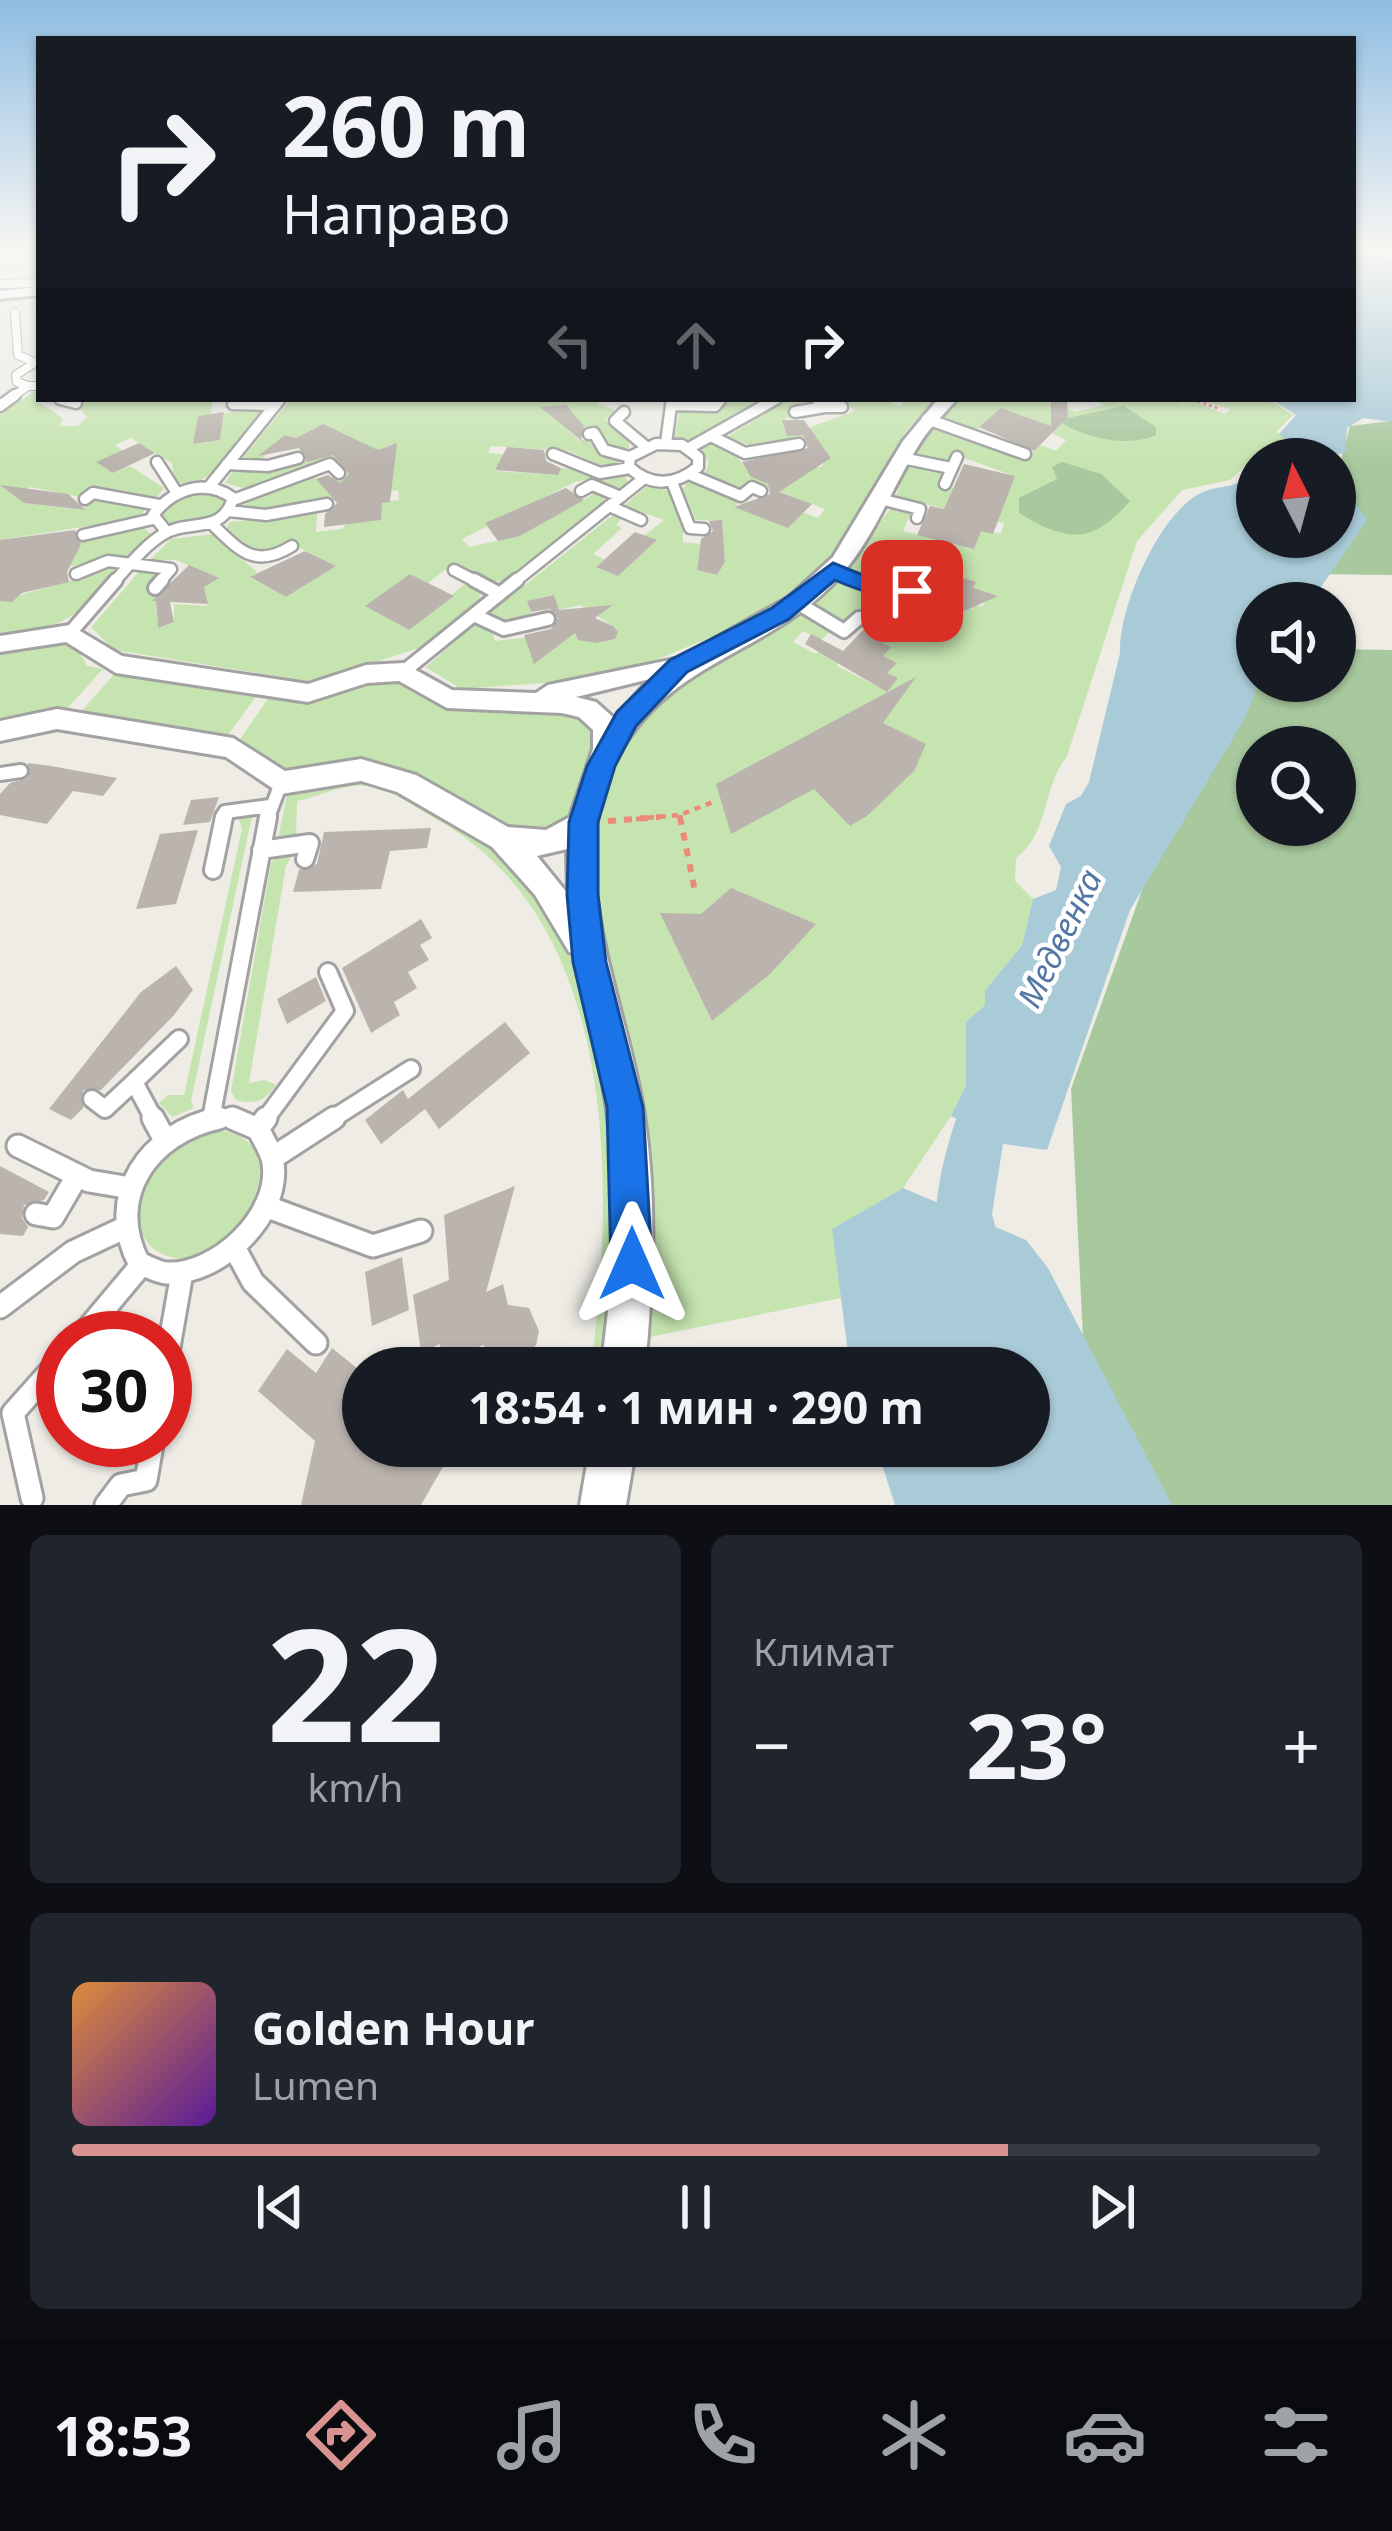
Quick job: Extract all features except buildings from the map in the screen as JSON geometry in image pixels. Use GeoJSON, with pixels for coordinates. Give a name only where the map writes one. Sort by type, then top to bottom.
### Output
{"type":"FeatureCollection","features":[{"type":"Feature","properties":{"kind":"street"},"geometry":{"type":"LineString","coordinates":[[508,700],[630,678],[690,658],[796,602],[833,571],[884,500],[926,419],[945,402]]}},
{"type":"Feature","properties":{"kind":"street"},"geometry":{"type":"LineString","coordinates":[[0,644],[70,633],[116,664],[308,693],[365,674],[404,672],[447,699],[562,703],[595,713],[609,734],[584,822],[581,876],[589,962],[617,1067],[629,1144],[633,1239],[625,1347]]}},
{"type":"Feature","properties":{"kind":"street"},"geometry":{"type":"LineString","coordinates":[[607,752],[634,709],[690,658]]}},
{"type":"Feature","properties":{"kind":"street"},"geometry":{"type":"LineString","coordinates":[[0,731],[65,720],[232,748],[275,794],[351,771],[380,772],[502,838],[546,886],[589,962]]}},
{"type":"Feature","properties":{"kind":"street"},"geometry":{"type":"LineString","coordinates":[[502,838],[548,844],[568,838],[584,822]]}},
{"type":"Feature","properties":{"kind":"street"},"geometry":{"type":"LineString","coordinates":[[603,1505],[609,1467]]}},
{"type":"Feature","properties":{"kind":"lane"},"geometry":{"type":"LineString","coordinates":[[0,406],[25,382],[36,362],[18,355],[13,321]]}},
{"type":"Feature","properties":{"kind":"lane"},"geometry":{"type":"LineString","coordinates":[[0,374],[25,382]]}},
{"type":"Feature","properties":{"kind":"lane"},"geometry":{"type":"LineString","coordinates":[[0,387],[25,382]]}},
{"type":"Feature","properties":{"kind":"lane"},"geometry":{"type":"LineString","coordinates":[[66,402],[76,403]]}},
{"type":"Feature","properties":{"kind":"lane"},"geometry":{"type":"LineString","coordinates":[[232,404],[277,402]]}},
{"type":"Feature","properties":{"kind":"lane"},"geometry":{"type":"LineString","coordinates":[[209,488],[277,402]]}},
{"type":"Feature","properties":{"kind":"lane"},"geometry":{"type":"LineString","coordinates":[[666,443],[672,402],[715,406],[718,402]]}},
{"type":"Feature","properties":{"kind":"lane"},"geometry":{"type":"LineString","coordinates":[[554,454],[600,473],[630,463],[645,446],[666,443],[689,448],[771,402]]}},
{"type":"Feature","properties":{"kind":"lane"},"geometry":{"type":"LineString","coordinates":[[795,412],[821,403],[842,406]]}},
{"type":"Feature","properties":{"kind":"lane"},"geometry":{"type":"LineString","coordinates":[[624,412],[615,421],[645,446]]}},
{"type":"Feature","properties":{"kind":"lane"},"geometry":{"type":"LineString","coordinates":[[926,419],[1025,454]]}},
{"type":"Feature","properties":{"kind":"lane"},"geometry":{"type":"LineString","coordinates":[[589,434],[604,450],[630,463],[643,479]]}},
{"type":"Feature","properties":{"kind":"lane"},"geometry":{"type":"LineString","coordinates":[[711,436],[747,456],[799,444]]}},
{"type":"Feature","properties":{"kind":"lane"},"geometry":{"type":"LineString","coordinates":[[404,672],[643,479],[672,482],[691,475],[699,462],[689,448]]}},
{"type":"Feature","properties":{"kind":"lane"},"geometry":{"type":"LineString","coordinates":[[227,464],[268,466],[298,458]]}},
{"type":"Feature","properties":{"kind":"lane"},"geometry":{"type":"LineString","coordinates":[[902,458],[954,463],[945,484]]}},
{"type":"Feature","properties":{"kind":"lane"},"geometry":{"type":"LineString","coordinates":[[157,463],[177,494]]}},
{"type":"Feature","properties":{"kind":"lane"},"geometry":{"type":"LineString","coordinates":[[70,633],[166,531],[212,524],[231,505],[330,464],[339,473]]}},
{"type":"Feature","properties":{"kind":"lane"},"geometry":{"type":"LineString","coordinates":[[691,475],[741,496],[752,487],[761,490]]}},
{"type":"Feature","properties":{"kind":"lane"},"geometry":{"type":"LineString","coordinates":[[672,482],[690,528],[704,529]]}},
{"type":"Feature","properties":{"kind":"lane"},"geometry":{"type":"LineString","coordinates":[[581,491],[592,485],[641,520]]}},
{"type":"Feature","properties":{"kind":"lane"},"geometry":{"type":"LineString","coordinates":[[153,519],[159,505],[177,494],[209,488],[224,490],[231,505]]}},
{"type":"Feature","properties":{"kind":"lane"},"geometry":{"type":"LineString","coordinates":[[85,499],[93,494],[159,505]]}},
{"type":"Feature","properties":{"kind":"lane"},"geometry":{"type":"LineString","coordinates":[[884,500],[922,513]]}},
{"type":"Feature","properties":{"kind":"lane"},"geometry":{"type":"LineString","coordinates":[[231,505],[266,514],[327,503]]}},
{"type":"Feature","properties":{"kind":"lane"},"geometry":{"type":"LineString","coordinates":[[153,519],[166,531]]}},
{"type":"Feature","properties":{"kind":"lane"},"geometry":{"type":"LineString","coordinates":[[83,535],[153,519]]}},
{"type":"Feature","properties":{"kind":"lane"},"geometry":{"type":"LineString","coordinates":[[212,524],[245,557],[271,559],[292,546]]}},
{"type":"Feature","properties":{"kind":"lane"},"geometry":{"type":"LineString","coordinates":[[76,574],[107,561],[171,569],[155,588]]}},
{"type":"Feature","properties":{"kind":"lane"},"geometry":{"type":"LineString","coordinates":[[454,570],[500,594]]}},
{"type":"Feature","properties":{"kind":"lane"},"geometry":{"type":"LineString","coordinates":[[833,571],[873,588],[896,582],[912,591]]}},
{"type":"Feature","properties":{"kind":"lane"},"geometry":{"type":"LineString","coordinates":[[796,602],[844,632],[859,618]]}},
{"type":"Feature","properties":{"kind":"lane"},"geometry":{"type":"LineString","coordinates":[[474,615],[504,629],[548,619]]}},
{"type":"Feature","properties":{"kind":"lane"},"geometry":{"type":"LineString","coordinates":[[0,774],[21,771]]}},
{"type":"Feature","properties":{"kind":"lane"},"geometry":{"type":"LineString","coordinates":[[213,870],[220,810],[275,794]]}},
{"type":"Feature","properties":{"kind":"lane"},"geometry":{"type":"LineString","coordinates":[[211,1119],[275,794]]}},
{"type":"Feature","properties":{"kind":"lane"},"geometry":{"type":"LineString","coordinates":[[261,850],[312,848]]}},
{"type":"Feature","properties":{"kind":"lane"},"geometry":{"type":"LineString","coordinates":[[259,1129],[345,1011],[328,972]]}},
{"type":"Feature","properties":{"kind":"lane"},"geometry":{"type":"LineString","coordinates":[[92,1099],[105,1109],[179,1039]]}},
{"type":"Feature","properties":{"kind":"lane"},"geometry":{"type":"LineString","coordinates":[[274,1157],[380,1099],[411,1069]]}},
{"type":"Feature","properties":{"kind":"lane"},"geometry":{"type":"LineString","coordinates":[[134,1082],[166,1142]]}},
{"type":"Feature","properties":{"kind":"lane"},"geometry":{"type":"LineString","coordinates":[[211,1119],[245,1120],[259,1129],[274,1157],[265,1207],[234,1247],[209,1264],[182,1273],[142,1264],[128,1246],[124,1228],[131,1187],[166,1142],[211,1119]]}},
{"type":"Feature","properties":{"kind":"lane"},"geometry":{"type":"LineString","coordinates":[[18,1145],[77,1176],[131,1187]]}},
{"type":"Feature","properties":{"kind":"lane"},"geometry":{"type":"LineString","coordinates":[[36,1214],[52,1217],[77,1176]]}},
{"type":"Feature","properties":{"kind":"lane"},"geometry":{"type":"LineString","coordinates":[[265,1207],[373,1246],[421,1231]]}},
{"type":"Feature","properties":{"kind":"lane"},"geometry":{"type":"LineString","coordinates":[[0,1306],[73,1252],[124,1228]]}},
{"type":"Feature","properties":{"kind":"lane"},"geometry":{"type":"LineString","coordinates":[[234,1247],[253,1282],[316,1343]]}},
{"type":"Feature","properties":{"kind":"lane"},"geometry":{"type":"LineString","coordinates":[[103,1311],[142,1264]]}},
{"type":"Feature","properties":{"kind":"lane"},"geometry":{"type":"LineString","coordinates":[[175,1311],[182,1273]]}},
{"type":"Feature","properties":{"kind":"lane"},"geometry":{"type":"LineString","coordinates":[[32,1498],[14,1412],[36,1387]]}},
{"type":"Feature","properties":{"kind":"lane"},"geometry":{"type":"LineString","coordinates":[[106,1505],[121,1485],[146,1480],[148,1467]]}},
{"type":"Feature","properties":{"kind":"path"},"geometry":{"type":"LineString","coordinates":[[1200,402],[1220,409]]}},
{"type":"Feature","properties":{"kind":"path"},"geometry":{"type":"LineString","coordinates":[[584,822],[680,815],[713,802]]}},
{"type":"Feature","properties":{"kind":"path"},"geometry":{"type":"LineString","coordinates":[[680,815],[695,891]]}},
{"type":"Feature","properties":{"kind":"green space"},"geometry":{"type":"Polygon","coordinates":[[[36,391],[36,402],[63,418],[60,426],[78,426],[87,417],[77,406],[82,402],[212,402],[211,414],[198,416],[194,444],[220,440],[224,414],[253,406],[262,410],[225,461],[202,480],[174,482],[172,463],[131,438],[115,445],[129,455],[97,462],[113,473],[130,466],[164,488],[156,499],[93,488],[79,497],[31,487],[14,495],[25,503],[82,510],[92,501],[139,507],[145,510],[139,518],[0,540],[0,414],[36,391]]]}},
{"type":"Feature","properties":{"kind":"green space"},"geometry":{"type":"Polygon","coordinates":[[[289,402],[599,402],[616,410],[605,420],[629,439],[629,448],[608,447],[596,428],[586,430],[565,405],[550,407],[551,416],[581,441],[592,437],[619,459],[617,466],[607,468],[569,451],[491,446],[488,453],[517,456],[514,463],[499,462],[496,471],[557,475],[560,468],[625,475],[628,483],[618,489],[592,479],[575,482],[462,539],[469,547],[520,536],[597,492],[605,496],[603,504],[505,580],[493,582],[453,564],[428,583],[410,574],[366,606],[409,630],[467,582],[482,591],[478,602],[419,648],[313,682],[114,650],[91,627],[139,572],[161,573],[148,590],[163,591],[156,608],[158,628],[174,622],[174,604],[208,606],[200,589],[209,574],[176,560],[150,560],[171,539],[214,534],[257,572],[251,578],[286,597],[335,566],[290,543],[275,552],[253,553],[227,529],[229,522],[317,513],[316,532],[342,529],[365,504],[399,500],[398,490],[265,511],[244,507],[249,500],[311,474],[320,482],[357,467],[395,463],[395,455],[383,456],[397,450],[391,445],[340,466],[330,458],[251,490],[225,483],[234,469],[270,471],[303,462],[317,427],[296,438],[285,435],[262,459],[242,459],[289,402]]]}},
{"type":"Feature","properties":{"kind":"green space"},"geometry":{"type":"Polygon","coordinates":[[[727,402],[763,402],[694,440],[674,439],[680,410],[721,409],[727,402]]]}},
{"type":"Feature","properties":{"kind":"green space"},"geometry":{"type":"Polygon","coordinates":[[[784,402],[808,402],[788,410],[792,416],[783,420],[805,429],[855,411],[846,402],[900,406],[902,402],[933,402],[905,432],[838,551],[792,593],[734,628],[653,661],[557,682],[461,689],[426,667],[474,625],[492,631],[495,641],[575,632],[578,640],[615,639],[613,626],[580,605],[559,610],[553,595],[528,601],[531,614],[500,620],[490,613],[614,514],[623,517],[616,525],[622,528],[593,554],[604,559],[597,567],[618,576],[656,541],[644,536],[664,520],[624,506],[647,486],[669,491],[683,524],[683,542],[700,544],[697,570],[717,575],[725,562],[722,521],[696,520],[682,490],[687,483],[700,483],[740,501],[735,507],[789,507],[818,518],[825,509],[751,481],[739,491],[705,473],[709,462],[700,448],[712,443],[732,451],[747,470],[779,464],[821,467],[829,455],[823,446],[809,449],[802,440],[751,446],[727,437],[784,402]]]}},
{"type":"Feature","properties":{"kind":"green space"},"geometry":{"type":"Polygon","coordinates":[[[952,402],[1048,402],[1075,412],[1104,405],[1098,402],[1196,402],[1225,414],[1230,409],[1207,402],[1274,402],[1293,415],[1276,432],[1287,438],[1236,438],[1236,474],[1230,480],[1182,490],[1137,541],[1067,756],[1034,836],[1016,858],[1015,881],[1033,899],[1022,945],[986,991],[985,1005],[966,1022],[966,1085],[951,1116],[903,1188],[833,1229],[841,1298],[640,1339],[632,1097],[595,873],[595,827],[603,782],[623,738],[657,697],[705,664],[799,612],[832,630],[821,640],[803,631],[793,642],[816,654],[828,643],[843,651],[837,666],[901,698],[888,690],[897,678],[887,673],[896,663],[883,656],[891,647],[878,640],[882,635],[869,628],[875,620],[854,611],[840,623],[811,602],[838,579],[925,601],[928,611],[948,611],[947,605],[958,614],[973,608],[969,603],[982,607],[989,594],[973,588],[975,582],[914,563],[909,570],[882,561],[876,572],[890,577],[871,584],[846,567],[891,508],[912,511],[903,531],[973,549],[978,538],[963,526],[1001,534],[1004,523],[896,497],[905,467],[943,470],[938,484],[1006,500],[1014,476],[951,453],[946,463],[913,454],[927,427],[935,425],[1027,458],[1040,445],[1056,451],[1066,440],[1052,433],[1056,428],[1001,408],[973,433],[937,417],[952,402]]]}},
{"type":"Feature","properties":{"kind":"green space"},"geometry":{"type":"Polygon","coordinates":[[[1124,406],[1156,427],[1156,435],[1132,441],[1105,439],[1058,420],[1124,406]]]}},
{"type":"Feature","properties":{"kind":"green space"},"geometry":{"type":"Polygon","coordinates":[[[1392,421],[1392,575],[1311,574],[1321,558],[1356,558],[1356,438],[1347,438],[1350,426],[1392,421]]]}},
{"type":"Feature","properties":{"kind":"green space"},"geometry":{"type":"Polygon","coordinates":[[[1062,462],[1101,474],[1130,501],[1104,525],[1079,534],[1052,530],[1019,513],[1019,498],[1057,479],[1052,467],[1062,462]]]}},
{"type":"Feature","properties":{"kind":"green space"},"geometry":{"type":"Polygon","coordinates":[[[205,491],[225,500],[214,518],[174,527],[161,518],[163,509],[188,494],[205,491]]]}},
{"type":"Feature","properties":{"kind":"green space"},"geometry":{"type":"Polygon","coordinates":[[[143,528],[154,536],[135,556],[39,570],[51,545],[105,537],[107,530],[143,528]]]}},
{"type":"Feature","properties":{"kind":"green space"},"geometry":{"type":"Polygon","coordinates":[[[108,565],[122,569],[70,617],[39,629],[0,634],[0,601],[99,572],[108,565]]]}},
{"type":"Feature","properties":{"kind":"green space"},"geometry":{"type":"Polygon","coordinates":[[[51,641],[76,646],[87,666],[103,669],[64,712],[48,709],[0,723],[0,653],[51,641]]]}},
{"type":"Feature","properties":{"kind":"green space"},"geometry":{"type":"Polygon","coordinates":[[[1356,649],[1392,650],[1392,1505],[1091,1505],[1071,1089],[1213,691],[1236,686],[1236,702],[1356,702],[1356,649]]]}},
{"type":"Feature","properties":{"kind":"green space"},"geometry":{"type":"Polygon","coordinates":[[[117,671],[257,695],[225,739],[79,714],[117,671]]]}},
{"type":"Feature","properties":{"kind":"green space"},"geometry":{"type":"Polygon","coordinates":[[[404,679],[446,707],[550,711],[588,720],[599,736],[577,811],[563,830],[507,824],[427,781],[380,765],[345,765],[287,775],[239,741],[269,697],[318,700],[355,684],[404,679]]]}},
{"type":"Feature","properties":{"kind":"green space"},"geometry":{"type":"Polygon","coordinates":[[[350,779],[384,782],[479,835],[514,865],[559,927],[578,967],[617,1146],[610,1347],[593,1347],[603,1220],[601,1141],[591,1063],[572,989],[540,921],[495,863],[394,795],[360,786],[297,801],[296,839],[278,838],[287,795],[350,779]]]}},
{"type":"Feature","properties":{"kind":"green space"},"geometry":{"type":"Polygon","coordinates":[[[238,816],[252,816],[191,1101],[194,1108],[172,1117],[159,1103],[168,1095],[184,1095],[242,829],[238,816]]]}},
{"type":"Feature","properties":{"kind":"green space"},"geometry":{"type":"Polygon","coordinates":[[[294,852],[286,866],[249,1083],[265,1080],[276,1085],[259,1100],[236,1100],[231,1091],[271,863],[278,855],[294,852]]]}},
{"type":"Feature","properties":{"kind":"green space"},"geometry":{"type":"Polygon","coordinates":[[[224,1131],[251,1145],[260,1168],[255,1195],[240,1222],[218,1244],[192,1257],[165,1255],[142,1235],[140,1216],[149,1180],[172,1152],[205,1134],[224,1131]]]}},
{"type":"Feature","properties":{"kind":"water"},"geometry":{"type":"Polygon","coordinates":[[[1356,321],[1392,321],[1392,422],[1363,418],[1347,428],[1346,438],[1285,438],[1279,434],[1296,415],[1276,402],[1356,402],[1356,321]]]}},
{"type":"Feature","properties":{"kind":"water"},"geometry":{"type":"Polygon","coordinates":[[[1236,484],[1236,558],[1341,558],[1324,582],[1236,582],[1236,702],[1251,702],[1244,720],[1236,726],[1236,733],[1130,910],[1047,1150],[1004,1144],[951,1116],[966,1085],[966,1022],[985,1005],[985,991],[1022,945],[1033,899],[1056,890],[1061,867],[1049,846],[1066,804],[1081,796],[1089,782],[1126,613],[1143,565],[1169,522],[1184,505],[1208,490],[1236,484]]]}},
{"type":"Feature","properties":{"kind":"water"},"geometry":{"type":"Polygon","coordinates":[[[1356,504],[1367,520],[1356,536],[1356,504]]]}},
{"type":"Feature","properties":{"kind":"water"},"geometry":{"type":"Polygon","coordinates":[[[903,1188],[1026,1240],[1048,1268],[1172,1505],[895,1505],[883,1467],[1050,1467],[1050,1347],[847,1347],[832,1229],[903,1188]]]}},
{"type":"Feature","properties":{"kind":"waterway","name":"Медвенка"},"geometry":{"type":"LineString","coordinates":[[1320,438],[1323,414],[1333,402]]}},
{"type":"Feature","properties":{"kind":"waterway","name":"Медвенка"},"geometry":{"type":"LineString","coordinates":[[995,1082],[978,1131],[964,1214],[998,1347]]}},
{"type":"Feature","properties":{"kind":"route"},"geometry":{"type":"LineString","coordinates":[[632,1264],[625,1107],[589,962],[582,895],[584,822],[593,784],[626,719],[679,666],[781,613],[833,571],[873,588],[895,585],[912,591]]}}]}
